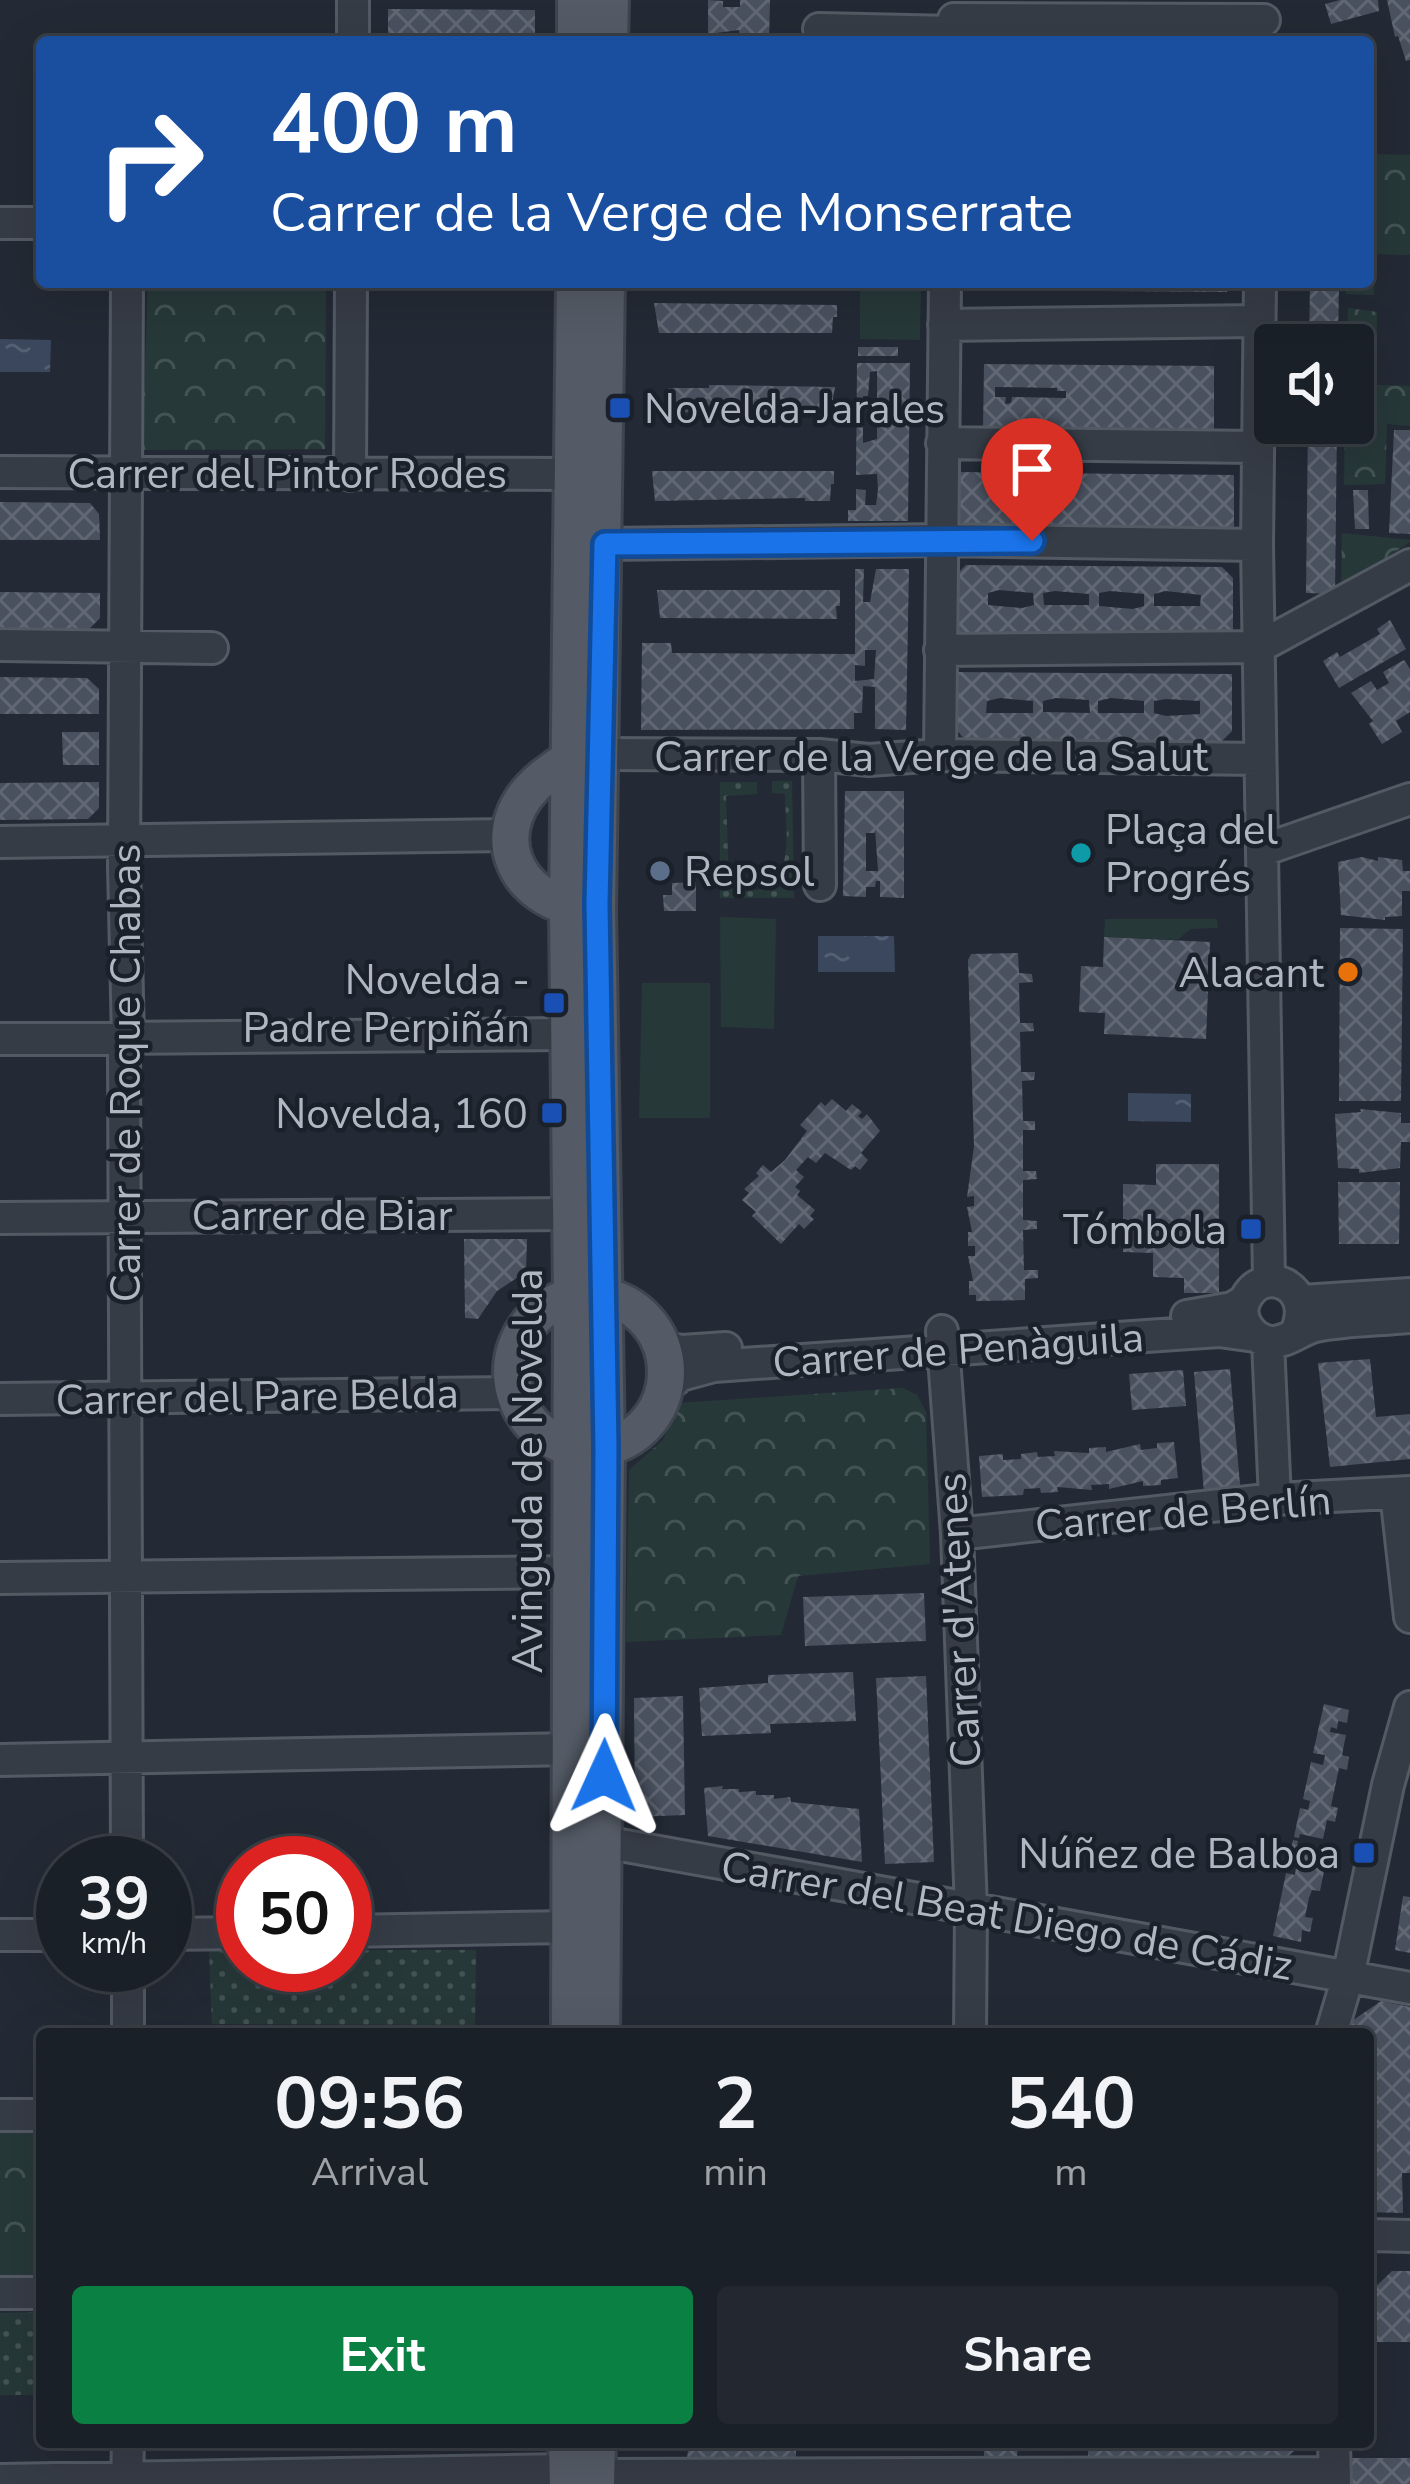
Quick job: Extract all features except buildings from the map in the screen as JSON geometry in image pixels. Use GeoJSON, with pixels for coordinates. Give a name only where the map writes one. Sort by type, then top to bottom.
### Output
{"type":"FeatureCollection","features":[{"type":"Feature","properties":{"kind":"main road"},"geometry":{"type":"LineString","coordinates":[[576,0],[576,36]]}},
{"type":"Feature","properties":{"kind":"main road"},"geometry":{"type":"LineString","coordinates":[[609,36],[610,0]]}},
{"type":"Feature","properties":{"kind":"main road","name":"Avinguda de Novelda"},"geometry":{"type":"LineString","coordinates":[[575,288],[574,474],[585,756],[589,1448],[604,1842],[602,2028]]}},
{"type":"Feature","properties":{"kind":"main road","name":"Avinguda de Novelda"},"geometry":{"type":"LineString","coordinates":[[585,756],[605,544],[606,288]]}},
{"type":"Feature","properties":{"kind":"main road"},"geometry":{"type":"LineString","coordinates":[[583,909],[550,902],[524,881],[514,862],[510,835],[515,809],[528,790],[585,756]]}},
{"type":"Feature","properties":{"kind":"main road","name":"Avinguda de Novelda"},"geometry":{"type":"LineString","coordinates":[[583,909],[569,1034],[571,1214],[587,1295]]}},
{"type":"Feature","properties":{"kind":"main road"},"geometry":{"type":"LineString","coordinates":[[587,1295],[628,1304],[649,1322],[663,1348],[666,1388],[655,1414],[627,1440],[589,1448],[537,1430],[514,1393],[511,1360],[522,1330],[543,1308],[587,1295]]}},
{"type":"Feature","properties":{"kind":"main road","name":"Avinguda de Novelda"},"geometry":{"type":"LineString","coordinates":[[570,2028],[572,1572],[589,1448]]}},
{"type":"Feature","properties":{"kind":"street"},"geometry":{"type":"LineString","coordinates":[[353,0],[353,36]]}},
{"type":"Feature","properties":{"kind":"street"},"geometry":{"type":"LineString","coordinates":[[819,29],[1264,21]]}},
{"type":"Feature","properties":{"kind":"street"},"geometry":{"type":"LineString","coordinates":[[0,223],[36,224]]}},
{"type":"Feature","properties":{"kind":"street","name":"Carrer de Roque Chabas"},"geometry":{"type":"LineString","coordinates":[[127,288],[127,1836]]}},
{"type":"Feature","properties":{"kind":"street"},"geometry":{"type":"LineString","coordinates":[[350,475],[351,288]]}},
{"type":"Feature","properties":{"kind":"street"},"geometry":{"type":"LineString","coordinates":[[940,755],[945,288]]}},
{"type":"Feature","properties":{"kind":"street"},"geometry":{"type":"LineString","coordinates":[[1260,288],[1257,545],[1269,1281]]}},
{"type":"Feature","properties":{"kind":"street"},"geometry":{"type":"LineString","coordinates":[[944,325],[1259,321]]}},
{"type":"Feature","properties":{"kind":"street"},"geometry":{"type":"LineString","coordinates":[[942,443],[1257,447]]}},
{"type":"Feature","properties":{"kind":"street","name":"Carrer del Pintor Rodes"},"geometry":{"type":"LineString","coordinates":[[0,472],[574,474]]}},
{"type":"Feature","properties":{"kind":"street"},"geometry":{"type":"LineString","coordinates":[[605,544],[942,540],[1257,545]]}},
{"type":"Feature","properties":{"kind":"street"},"geometry":{"type":"LineString","coordinates":[[940,650],[1259,647],[1410,565]]}},
{"type":"Feature","properties":{"kind":"street"},"geometry":{"type":"LineString","coordinates":[[0,645],[212,648]]}},
{"type":"Feature","properties":{"kind":"street"},"geometry":{"type":"LineString","coordinates":[[819,755],[820,885]]}},
{"type":"Feature","properties":{"kind":"street","name":"Carrer de la Verge de la Salut"},"geometry":{"type":"LineString","coordinates":[[585,756],[1260,759]]}},
{"type":"Feature","properties":{"kind":"street"},"geometry":{"type":"LineString","coordinates":[[1263,850],[1410,799]]}},
{"type":"Feature","properties":{"kind":"street"},"geometry":{"type":"LineString","coordinates":[[0,842],[510,835]]}},
{"type":"Feature","properties":{"kind":"street"},"geometry":{"type":"LineString","coordinates":[[0,1039],[569,1034]]}},
{"type":"Feature","properties":{"kind":"street","name":"Carrer de Biar"},"geometry":{"type":"LineString","coordinates":[[0,1218],[571,1214]]}},
{"type":"Feature","properties":{"kind":"street"},"geometry":{"type":"LineString","coordinates":[[1275,1499],[1283,1283],[1269,1281],[1244,1301],[1246,1326],[1280,1328]]}},
{"type":"Feature","properties":{"kind":"street","name":"Carrer de Penàguila"},"geometry":{"type":"LineString","coordinates":[[1280,1328],[1410,1294]]}},
{"type":"Feature","properties":{"kind":"street","name":"Carrer de Penàguila"},"geometry":{"type":"LineString","coordinates":[[666,1388],[681,1375],[714,1366],[1206,1314],[1244,1301]]}},
{"type":"Feature","properties":{"kind":"street","name":"Carrer de Penàguila"},"geometry":{"type":"LineString","coordinates":[[663,1348],[683,1352],[1220,1331],[1410,1317]]}},
{"type":"Feature","properties":{"kind":"street","name":"Carrer d'Atenes"},"geometry":{"type":"LineString","coordinates":[[942,1342],[957,1534],[971,1909],[970,2028]]}},
{"type":"Feature","properties":{"kind":"street","name":"Carrer del Pare Belda"},"geometry":{"type":"LineString","coordinates":[[0,1399],[514,1393]]}},
{"type":"Feature","properties":{"kind":"street"},"geometry":{"type":"LineString","coordinates":[[1403,1493],[1410,1618]]}},
{"type":"Feature","properties":{"kind":"street","name":"Carrer de Berlín"},"geometry":{"type":"LineString","coordinates":[[957,1534],[1275,1499],[1403,1493]]}},
{"type":"Feature","properties":{"kind":"street"},"geometry":{"type":"LineString","coordinates":[[0,1578],[572,1572]]}},
{"type":"Feature","properties":{"kind":"street"},"geometry":{"type":"LineString","coordinates":[[1332,2028],[1410,1707]]}},
{"type":"Feature","properties":{"kind":"street"},"geometry":{"type":"LineString","coordinates":[[0,1760],[572,1750]]}},
{"type":"Feature","properties":{"kind":"street","name":"Carrer del Beat Diego de Cádiz"},"geometry":{"type":"LineString","coordinates":[[604,1842],[1410,1988]]}},
{"type":"Feature","properties":{"kind":"street"},"geometry":{"type":"LineString","coordinates":[[372,1931],[572,1927]]}},
{"type":"Feature","properties":{"kind":"street"},"geometry":{"type":"LineString","coordinates":[[0,1935],[36,1935]]}},
{"type":"Feature","properties":{"kind":"street"},"geometry":{"type":"LineString","coordinates":[[128,1992],[128,2028]]}},
{"type":"Feature","properties":{"kind":"street"},"geometry":{"type":"LineString","coordinates":[[0,2115],[36,2115]]}},
{"type":"Feature","properties":{"kind":"street"},"geometry":{"type":"LineString","coordinates":[[1374,2235],[1410,2236]]}},
{"type":"Feature","properties":{"kind":"street"},"geometry":{"type":"LineString","coordinates":[[0,2293],[36,2293]]}},
{"type":"Feature","properties":{"kind":"street"},"geometry":{"type":"LineString","coordinates":[[127,2481],[128,2448]]}},
{"type":"Feature","properties":{"kind":"street"},"geometry":{"type":"LineString","coordinates":[[0,2480],[127,2481],[582,2466],[1335,2466]]}},
{"type":"Feature","properties":{"kind":"green space"},"geometry":{"type":"Polygon","coordinates":[[[1374,154],[1410,155],[1410,255],[1375,254],[1374,295],[1346,294],[1346,288],[1374,288],[1374,154]]]}},
{"type":"Feature","properties":{"kind":"green space"},"geometry":{"type":"Polygon","coordinates":[[[148,288],[326,288],[325,449],[142,450],[148,288]]]}},
{"type":"Feature","properties":{"kind":"green space"},"geometry":{"type":"Polygon","coordinates":[[[860,288],[921,288],[920,340],[860,339],[860,288]]]}},
{"type":"Feature","properties":{"kind":"green space"},"geometry":{"type":"Polygon","coordinates":[[[1348,308],[1377,312],[1377,368],[1374,324],[1348,324],[1348,308]]]}},
{"type":"Feature","properties":{"kind":"green space"},"geometry":{"type":"Polygon","coordinates":[[[1374,385],[1410,386],[1410,426],[1387,424],[1385,484],[1344,485],[1345,444],[1374,444],[1374,385]]]}},
{"type":"Feature","properties":{"kind":"green space"},"geometry":{"type":"Polygon","coordinates":[[[1342,533],[1410,540],[1410,542],[1341,587],[1342,533]]]}},
{"type":"Feature","properties":{"kind":"green space"},"geometry":{"type":"Polygon","coordinates":[[[772,781],[792,781],[794,898],[720,898],[720,782],[757,782],[757,794],[726,796],[729,883],[748,891],[769,885],[783,865],[785,794],[772,793],[772,781]]]}},
{"type":"Feature","properties":{"kind":"green space"},"geometry":{"type":"Polygon","coordinates":[[[720,917],[776,919],[774,1029],[721,1027],[720,917]]]}},
{"type":"Feature","properties":{"kind":"green space"},"geometry":{"type":"Polygon","coordinates":[[[1105,919],[1217,919],[1218,928],[1191,929],[1177,940],[1104,937],[1105,919]]]}},
{"type":"Feature","properties":{"kind":"green space"},"geometry":{"type":"Polygon","coordinates":[[[642,983],[710,983],[710,1118],[639,1118],[642,983]]]}},
{"type":"Feature","properties":{"kind":"green space"},"geometry":{"type":"Polygon","coordinates":[[[903,1388],[917,1395],[926,1412],[930,1564],[798,1576],[781,1635],[626,1642],[629,1470],[663,1440],[678,1403],[903,1388]]]}},
{"type":"Feature","properties":{"kind":"green space"},"geometry":{"type":"Polygon","coordinates":[[[372,1950],[476,1950],[475,2025],[212,2024],[209,1951],[216,1951],[216,1992],[372,1992],[372,1950]]]}},
{"type":"Feature","properties":{"kind":"green space"},"geometry":{"type":"Polygon","coordinates":[[[36,2131],[36,2282],[0,2282],[0,2132],[36,2131]]]}},
{"type":"Feature","properties":{"kind":"green space"},"geometry":{"type":"Polygon","coordinates":[[[36,2312],[36,2395],[0,2395],[0,2313],[36,2312]]]}},
{"type":"Feature","properties":{"kind":"water"},"geometry":{"type":"Polygon","coordinates":[[[0,339],[51,340],[50,372],[0,372],[0,339]]]}},
{"type":"Feature","properties":{"kind":"water"},"geometry":{"type":"Polygon","coordinates":[[[818,936],[894,936],[895,972],[818,972],[818,936]]]}},
{"type":"Feature","properties":{"kind":"water"},"geometry":{"type":"Polygon","coordinates":[[[1128,1093],[1191,1094],[1191,1122],[1128,1121],[1128,1093]]]}},
{"type":"Feature","properties":{"kind":"place","name":"Novelda-Jarales"},"geometry":{"type":"Point","coordinates":[620,408]}},
{"type":"Feature","properties":{"kind":"place","name":"Plaça del Progrés"},"geometry":{"type":"Point","coordinates":[1081,853]}},
{"type":"Feature","properties":{"kind":"place","name":"Repsol"},"geometry":{"type":"Point","coordinates":[660,871]}},
{"type":"Feature","properties":{"kind":"place","name":"Alacant"},"geometry":{"type":"Point","coordinates":[1348,972]}},
{"type":"Feature","properties":{"kind":"place","name":"Novelda - Padre Perpiñán"},"geometry":{"type":"Point","coordinates":[554,1003]}},
{"type":"Feature","properties":{"kind":"place","name":"Novelda, 160"},"geometry":{"type":"Point","coordinates":[552,1113]}},
{"type":"Feature","properties":{"kind":"place","name":"Tómbola"},"geometry":{"type":"Point","coordinates":[1251,1229]}},
{"type":"Feature","properties":{"kind":"place","name":"Núñez de Balboa"},"geometry":{"type":"Point","coordinates":[1364,1853]}},
{"type":"Feature","properties":{"kind":"route"},"geometry":{"type":"LineString","coordinates":[[604,1776],[606,1448],[597,904],[605,544],[1032,541]]}}]}
